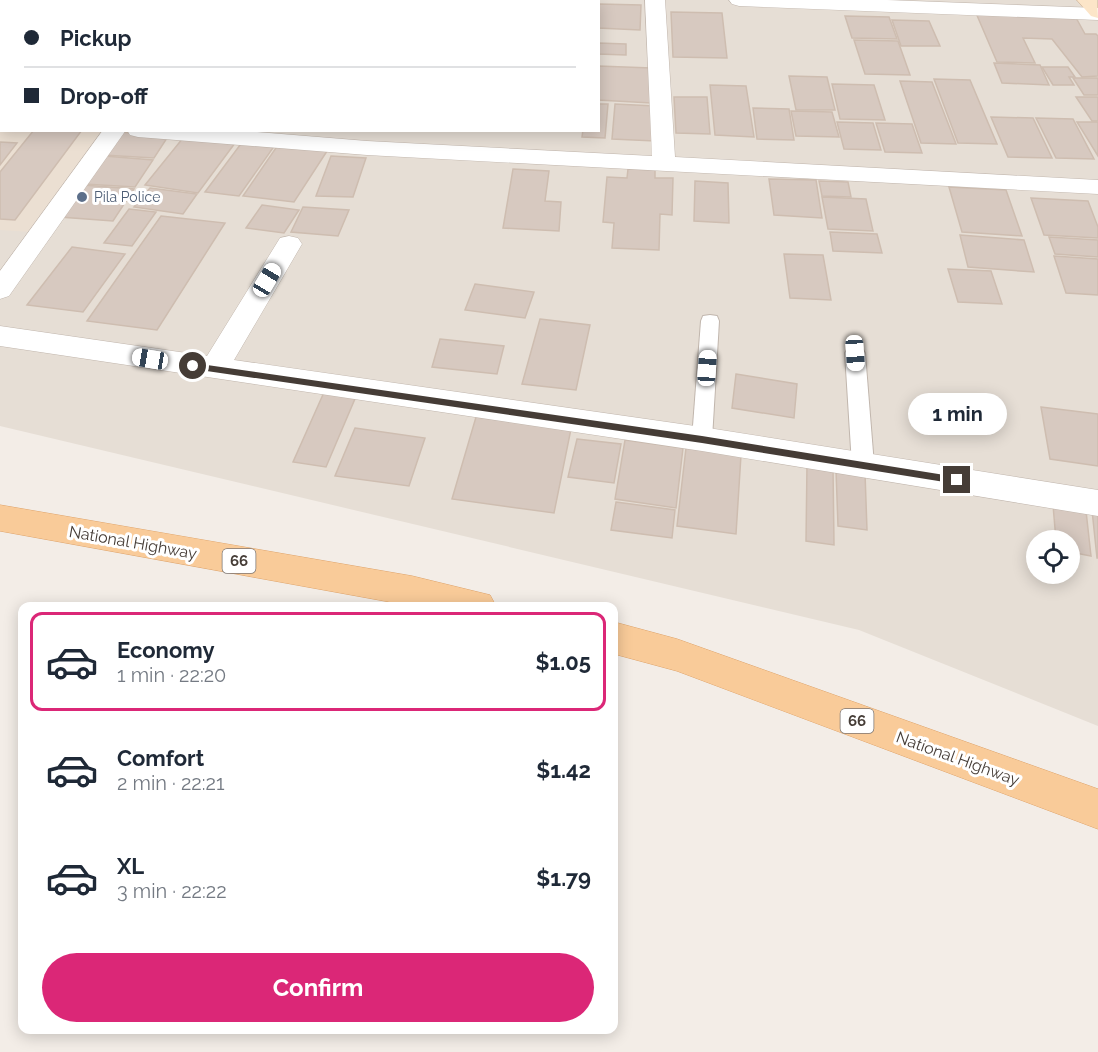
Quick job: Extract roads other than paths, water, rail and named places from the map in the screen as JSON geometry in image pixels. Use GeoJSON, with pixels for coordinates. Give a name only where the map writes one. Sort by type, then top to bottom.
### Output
{"type":"FeatureCollection","features":[{"type":"Feature","properties":{"kind":"main road"},"geometry":{"type":"LineString","coordinates":[[1088,0],[1098,13]]}},
{"type":"Feature","properties":{"kind":"main road","name":"National Highway"},"geometry":{"type":"LineString","coordinates":[[0,518],[412,591],[460,602]]}},
{"type":"Feature","properties":{"kind":"main road","name":"National Highway"},"geometry":{"type":"LineString","coordinates":[[618,639],[677,655],[1098,809]]}},
{"type":"Feature","properties":{"kind":"street"},"geometry":{"type":"LineString","coordinates":[[655,0],[664,165]]}},
{"type":"Feature","properties":{"kind":"street"},"geometry":{"type":"LineString","coordinates":[[739,0],[1098,13]]}},
{"type":"Feature","properties":{"kind":"street"},"geometry":{"type":"LineString","coordinates":[[0,290],[115,132]]}},
{"type":"Feature","properties":{"kind":"street"},"geometry":{"type":"LineString","coordinates":[[163,132],[367,148],[1098,187]]}},
{"type":"Feature","properties":{"kind":"street"},"geometry":{"type":"LineString","coordinates":[[214,369],[289,244]]}},
{"type":"Feature","properties":{"kind":"street"},"geometry":{"type":"LineString","coordinates":[[0,336],[702,439],[1098,503]]}},
{"type":"Feature","properties":{"kind":"lane"},"geometry":{"type":"LineString","coordinates":[[702,439],[710,321]]}},
{"type":"Feature","properties":{"kind":"lane"},"geometry":{"type":"LineString","coordinates":[[855,353],[863,465]]}},
{"type":"Feature","properties":{"kind":"place","name":"Pila Police"},"geometry":{"type":"Point","coordinates":[82,197]}}]}
